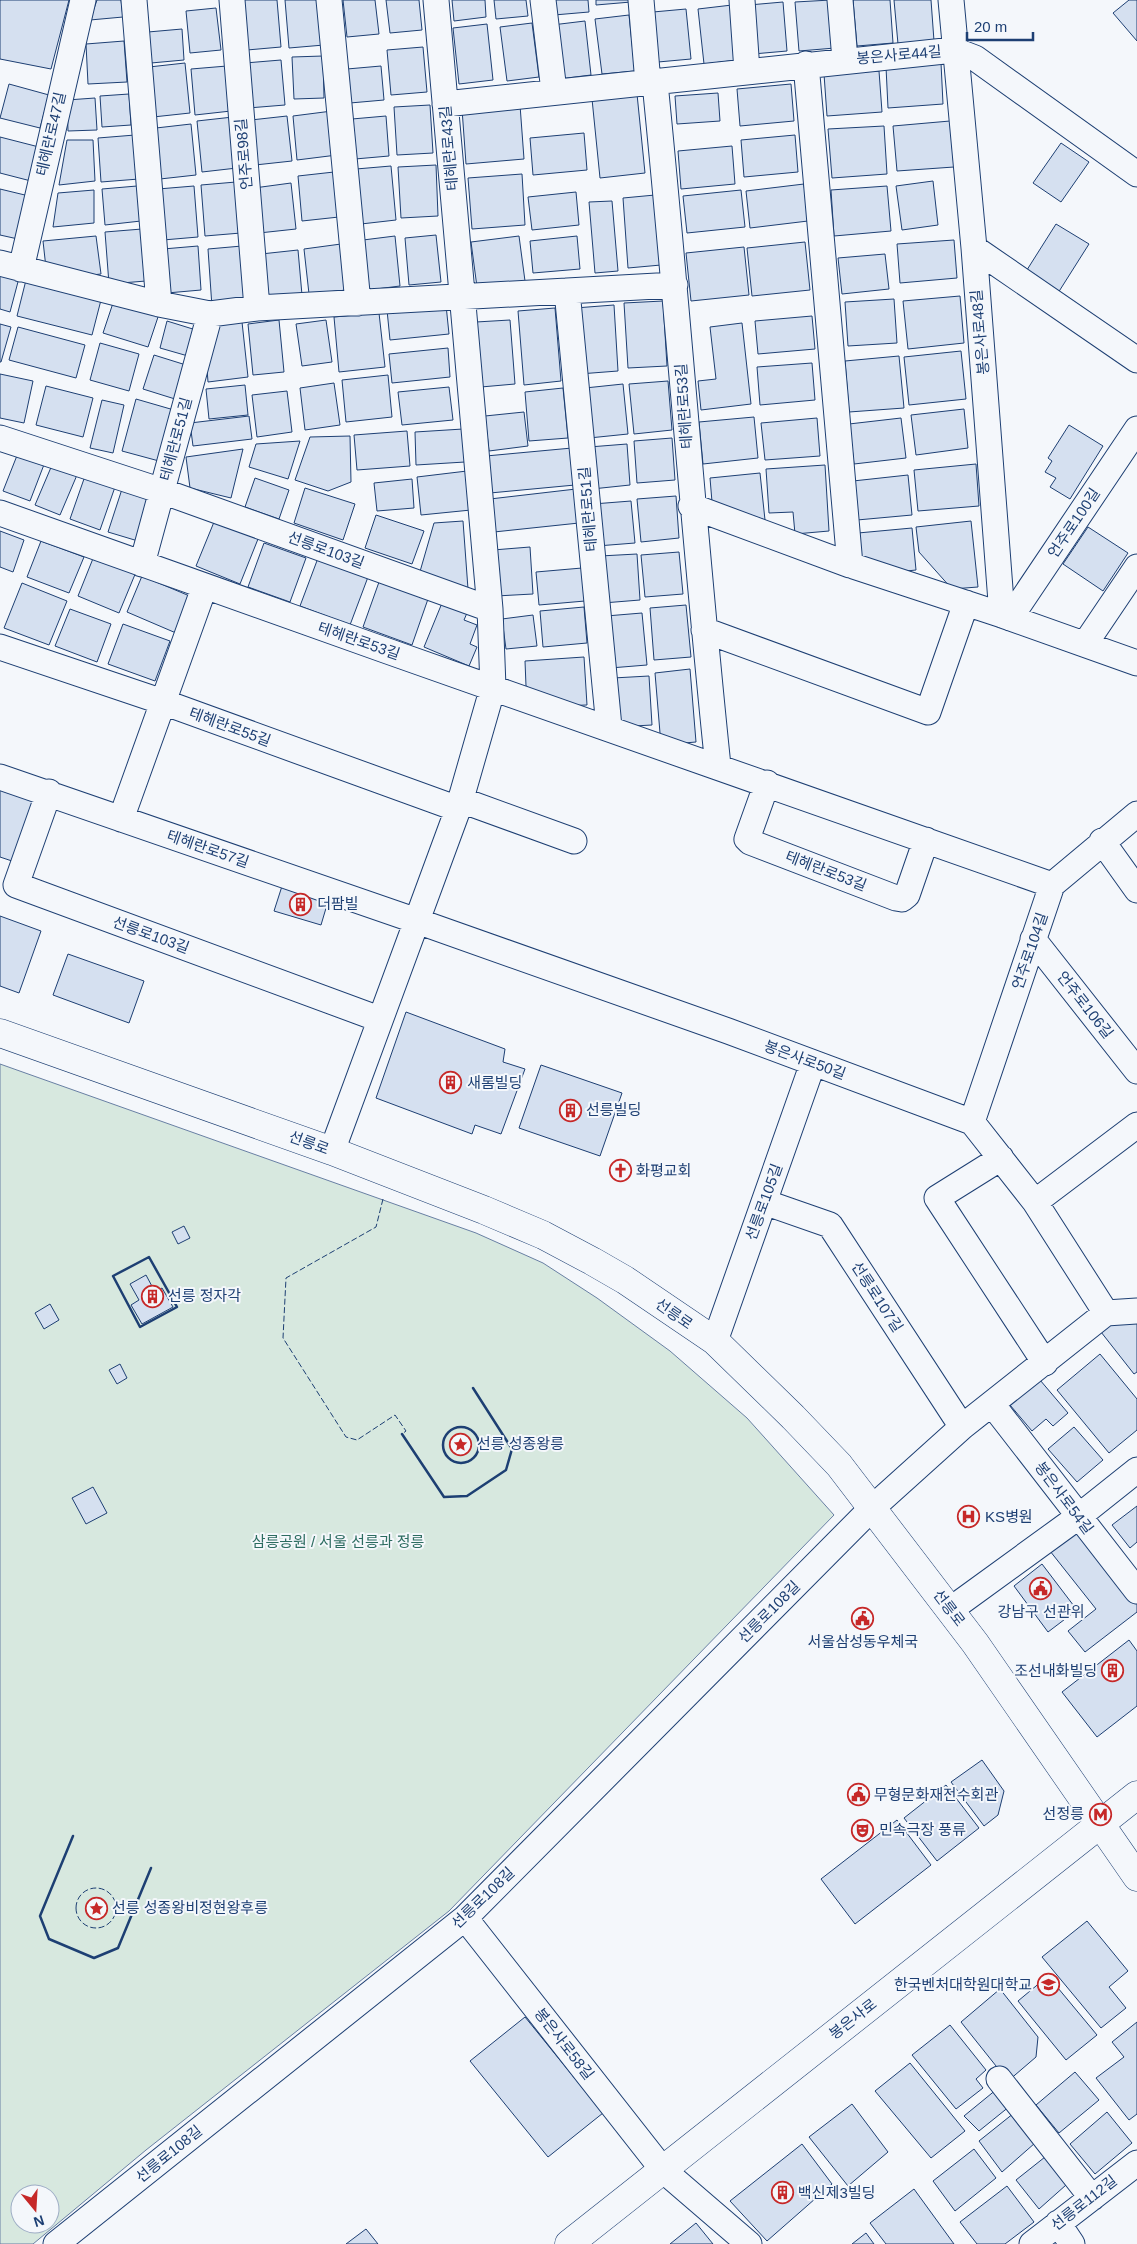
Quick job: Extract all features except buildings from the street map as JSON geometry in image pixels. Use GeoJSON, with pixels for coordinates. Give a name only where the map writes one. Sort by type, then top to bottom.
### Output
{"type":"FeatureCollection","features":[{"type":"Feature","properties":{"kind":"main road","name":"선릉로"},"geometry":{"type":"LineString","coordinates":[[0,1033],[332,1151],[484,1210],[542,1236],[625,1280],[715,1341],[839,1465],[950,1610],[1137,1877]]}},
{"type":"Feature","properties":{"kind":"main road","name":"봉은사로"},"geometry":{"type":"LineString","coordinates":[[569,2244],[1137,1795]]}},
{"type":"Feature","properties":{"kind":"street","name":"테헤란로47길"},"geometry":{"type":"LineString","coordinates":[[10,266],[83,0]]}},
{"type":"Feature","properties":{"kind":"street"},"geometry":{"type":"LineString","coordinates":[[134,0],[159,304]]}},
{"type":"Feature","properties":{"kind":"street","name":"언주로98길"},"geometry":{"type":"LineString","coordinates":[[232,0],[256,308]]}},
{"type":"Feature","properties":{"kind":"street"},"geometry":{"type":"LineString","coordinates":[[329,0],[358,303]]}},
{"type":"Feature","properties":{"kind":"street","name":"테헤란로43길"},"geometry":{"type":"LineString","coordinates":[[436,0],[462,296]]}},
{"type":"Feature","properties":{"kind":"street"},"geometry":{"type":"LineString","coordinates":[[543,0],[554,91]]}},
{"type":"Feature","properties":{"kind":"street"},"geometry":{"type":"LineString","coordinates":[[10,266],[159,304],[210,314],[256,308],[675,285],[641,0]]}},
{"type":"Feature","properties":{"kind":"street"},"geometry":{"type":"LineString","coordinates":[[742,0],[747,71]]}},
{"type":"Feature","properties":{"kind":"street"},"geometry":{"type":"LineString","coordinates":[[840,0],[845,60]]}},
{"type":"Feature","properties":{"kind":"street"},"geometry":{"type":"LineString","coordinates":[[951,0],[954,50]]}},
{"type":"Feature","properties":{"kind":"street","name":"봉은사로44길"},"geometry":{"type":"LineString","coordinates":[[445,104],[554,91],[651,83],[806,64],[954,50],[975,58],[1137,174]]}},
{"type":"Feature","properties":{"kind":"street","name":"봉은사로48길"},"geometry":{"type":"LineString","coordinates":[[954,50],[974,248],[1006,616]]}},
{"type":"Feature","properties":{"kind":"street"},"geometry":{"type":"LineString","coordinates":[[806,64],[850,565]]}},
{"type":"Feature","properties":{"kind":"street"},"geometry":{"type":"LineString","coordinates":[[974,248],[1137,360]]}},
{"type":"Feature","properties":{"kind":"street","name":"테헤란로53길"},"geometry":{"type":"LineString","coordinates":[[675,285],[691,506],[718,766]]}},
{"type":"Feature","properties":{"kind":"street","name":"테헤란로51길"},"geometry":{"type":"LineString","coordinates":[[567,291],[609,727]]}},
{"type":"Feature","properties":{"kind":"street"},"geometry":{"type":"LineString","coordinates":[[332,1151],[379,1019],[460,804],[493,687],[490,609],[462,296]]}},
{"type":"Feature","properties":{"kind":"street","name":"테헤란로51길"},"geometry":{"type":"LineString","coordinates":[[142,564],[210,314]]}},
{"type":"Feature","properties":{"kind":"street","name":"언주로100길"},"geometry":{"type":"LineString","coordinates":[[1006,616],[1137,428]]}},
{"type":"Feature","properties":{"kind":"street"},"geometry":{"type":"LineString","coordinates":[[0,438],[162,491]]}},
{"type":"Feature","properties":{"kind":"street","name":"선릉로103길"},"geometry":{"type":"LineString","coordinates":[[162,491],[490,609]]}},
{"type":"Feature","properties":{"kind":"street"},"geometry":{"type":"LineString","coordinates":[[691,506],[850,565],[1006,616],[1137,663]]}},
{"type":"Feature","properties":{"kind":"street","name":"테헤란로53길"},"geometry":{"type":"LineString","coordinates":[[0,513],[204,588],[609,727],[1052,885]]}},
{"type":"Feature","properties":{"kind":"street"},"geometry":{"type":"LineString","coordinates":[[1085,644],[1137,567]]}},
{"type":"Feature","properties":{"kind":"street"},"geometry":{"type":"LineString","coordinates":[[122,819],[204,588]]}},
{"type":"Feature","properties":{"kind":"street"},"geometry":{"type":"LineString","coordinates":[[704,630],[928,712],[966,603]]}},
{"type":"Feature","properties":{"kind":"street","name":"테헤란로55길"},"geometry":{"type":"LineString","coordinates":[[0,647],[460,804]]}},
{"type":"Feature","properties":{"kind":"street","name":"테헤란로57길"},"geometry":{"type":"LineString","coordinates":[[0,777],[49,792],[417,921]]}},
{"type":"Feature","properties":{"kind":"street","name":"테헤란로53길"},"geometry":{"type":"LineString","coordinates":[[767,783],[748,835],[747,839],[750,842],[896,898],[902,898],[907,895],[926,840]]}},
{"type":"Feature","properties":{"kind":"street","name":"선릉로103길"},"geometry":{"type":"LineString","coordinates":[[49,792],[16,885],[379,1019]]}},
{"type":"Feature","properties":{"kind":"street"},"geometry":{"type":"LineString","coordinates":[[460,804],[574,841]]}},
{"type":"Feature","properties":{"kind":"street","name":"언주로104길"},"geometry":{"type":"LineString","coordinates":[[972,1122],[1052,885],[1102,841],[1137,814]]}},
{"type":"Feature","properties":{"kind":"street"},"geometry":{"type":"LineString","coordinates":[[1102,841],[1137,890]]}},
{"type":"Feature","properties":{"kind":"street","name":"봉은사로50길"},"geometry":{"type":"LineString","coordinates":[[417,921],[814,1063],[972,1122],[1035,1202],[1106,1313]]}},
{"type":"Feature","properties":{"kind":"street","name":"언주로106길"},"geometry":{"type":"LineString","coordinates":[[1033,939],[1137,1071]]}},
{"type":"Feature","properties":{"kind":"street","name":"선릉로105길"},"geometry":{"type":"LineString","coordinates":[[715,1341],[814,1063]]}},
{"type":"Feature","properties":{"kind":"street"},"geometry":{"type":"LineString","coordinates":[[1035,1202],[1137,1125]]}},
{"type":"Feature","properties":{"kind":"street"},"geometry":{"type":"LineString","coordinates":[[1002,1158],[937,1198],[1045,1362]]}},
{"type":"Feature","properties":{"kind":"street","name":"선릉로107길"},"geometry":{"type":"LineString","coordinates":[[764,1202],[830,1225],[962,1427]]}},
{"type":"Feature","properties":{"kind":"street"},"geometry":{"type":"LineString","coordinates":[[871,1509],[962,1427],[1106,1313],[1137,1311]]}},
{"type":"Feature","properties":{"kind":"street","name":"봉은사로54길"},"geometry":{"type":"LineString","coordinates":[[992,1404],[1137,1591]]}},
{"type":"Feature","properties":{"kind":"street"},"geometry":{"type":"LineString","coordinates":[[950,1610],[1078,1517],[1137,1470]]}},
{"type":"Feature","properties":{"kind":"street","name":"선릉로108길"},"geometry":{"type":"LineString","coordinates":[[56,2244],[465,1918],[871,1509]]}},
{"type":"Feature","properties":{"kind":"street","name":"봉은사로58길"},"geometry":{"type":"LineString","coordinates":[[465,1918],[663,2170],[749,2244]]}},
{"type":"Feature","properties":{"kind":"street"},"geometry":{"type":"LineString","coordinates":[[998,2079],[1092,2198]]}},
{"type":"Feature","properties":{"kind":"street","name":"선릉로112길"},"geometry":{"type":"LineString","coordinates":[[1032,2244],[1137,2163]]}},
{"type":"Feature","properties":{"kind":"street"},"geometry":{"type":"LineString","coordinates":[[1058,2223],[1072,2244]]}},
{"type":"Feature","properties":{"kind":"green space","name":"삼릉공원 / 서울 선릉과 정릉"},"geometry":{"type":"Polygon","coordinates":[[[0,1064],[476,1233],[543,1263],[597,1298],[670,1351],[747,1418],[834,1515],[449,1911],[146,2150],[60,2222],[60,2184],[10,2184],[10,2234],[45,2234],[33,2244],[0,2244],[0,1064]]]}},
{"type":"Feature","properties":{"kind":"fence"},"geometry":{"type":"LineString","coordinates":[[383,1199],[376,1227],[286,1278],[283,1338],[346,1437],[357,1440],[395,1415],[406,1431],[402,1434]]}},
{"type":"Feature","properties":{"kind":"fence"},"geometry":{"type":"LineString","coordinates":[[100,1888],[107,1891],[113,1897],[116,1908],[115,1916],[107,1925],[100,1928],[92,1928],[85,1925],[77,1916],[76,1904],[79,1897],[88,1889],[100,1888]]}},
{"type":"Feature","properties":{"kind":"wall"},"geometry":{"type":"LineString","coordinates":[[149,1257],[177,1307],[140,1327],[113,1276],[149,1257]]}},
{"type":"Feature","properties":{"kind":"wall"},"geometry":{"type":"LineString","coordinates":[[402,1434],[444,1497],[467,1496],[506,1470],[512,1449],[473,1388]]}},
{"type":"Feature","properties":{"kind":"wall"},"geometry":{"type":"LineString","coordinates":[[461,1427],[468,1428],[474,1432],[478,1438],[479,1445],[478,1452],[474,1458],[468,1462],[461,1463],[454,1462],[448,1458],[444,1452],[443,1445],[444,1438],[448,1432],[454,1428],[461,1427]]}},
{"type":"Feature","properties":{"kind":"wall"},"geometry":{"type":"LineString","coordinates":[[73,1836],[40,1916],[49,1939],[94,1958],[118,1948],[151,1868]]}},
{"type":"Feature","properties":{"kind":"place","name":"더팜빌"},"geometry":{"type":"Point","coordinates":[301,904]}},
{"type":"Feature","properties":{"kind":"place","name":"새롬빌딩"},"geometry":{"type":"Point","coordinates":[451,1083]}},
{"type":"Feature","properties":{"kind":"place","name":"선릉빌딩"},"geometry":{"type":"Point","coordinates":[570,1110]}},
{"type":"Feature","properties":{"kind":"place","name":"화평교회"},"geometry":{"type":"Point","coordinates":[620,1171]}},
{"type":"Feature","properties":{"kind":"place","name":"선릉 정자각"},"geometry":{"type":"Point","coordinates":[152,1296]}},
{"type":"Feature","properties":{"kind":"place","name":"선릉 성종왕릉"},"geometry":{"type":"Point","coordinates":[461,1444]}},
{"type":"Feature","properties":{"kind":"place","name":"KS병원"},"geometry":{"type":"Point","coordinates":[969,1517]}},
{"type":"Feature","properties":{"kind":"place","name":"강남구 선관위"},"geometry":{"type":"Point","coordinates":[1041,1589]}},
{"type":"Feature","properties":{"kind":"place","name":"서울삼성동우체국"},"geometry":{"type":"Point","coordinates":[863,1619]}},
{"type":"Feature","properties":{"kind":"place","name":"조선내화빌딩"},"geometry":{"type":"Point","coordinates":[1113,1671]}},
{"type":"Feature","properties":{"kind":"place","name":"무형문화재전수회관"},"geometry":{"type":"Point","coordinates":[858,1795]}},
{"type":"Feature","properties":{"kind":"place","name":"선정릉"},"geometry":{"type":"Point","coordinates":[1100,1814]}},
{"type":"Feature","properties":{"kind":"place","name":"민속극장 풍류"},"geometry":{"type":"Point","coordinates":[863,1830]}},
{"type":"Feature","properties":{"kind":"place","name":"선릉 성종왕비정현왕후릉"},"geometry":{"type":"Point","coordinates":[96,1908]}},
{"type":"Feature","properties":{"kind":"place","name":"한국벤처대학원대학교"},"geometry":{"type":"Point","coordinates":[1048,1985]}},
{"type":"Feature","properties":{"kind":"place","name":"백신제3빌딩"},"geometry":{"type":"Point","coordinates":[782,2193]}}]}
